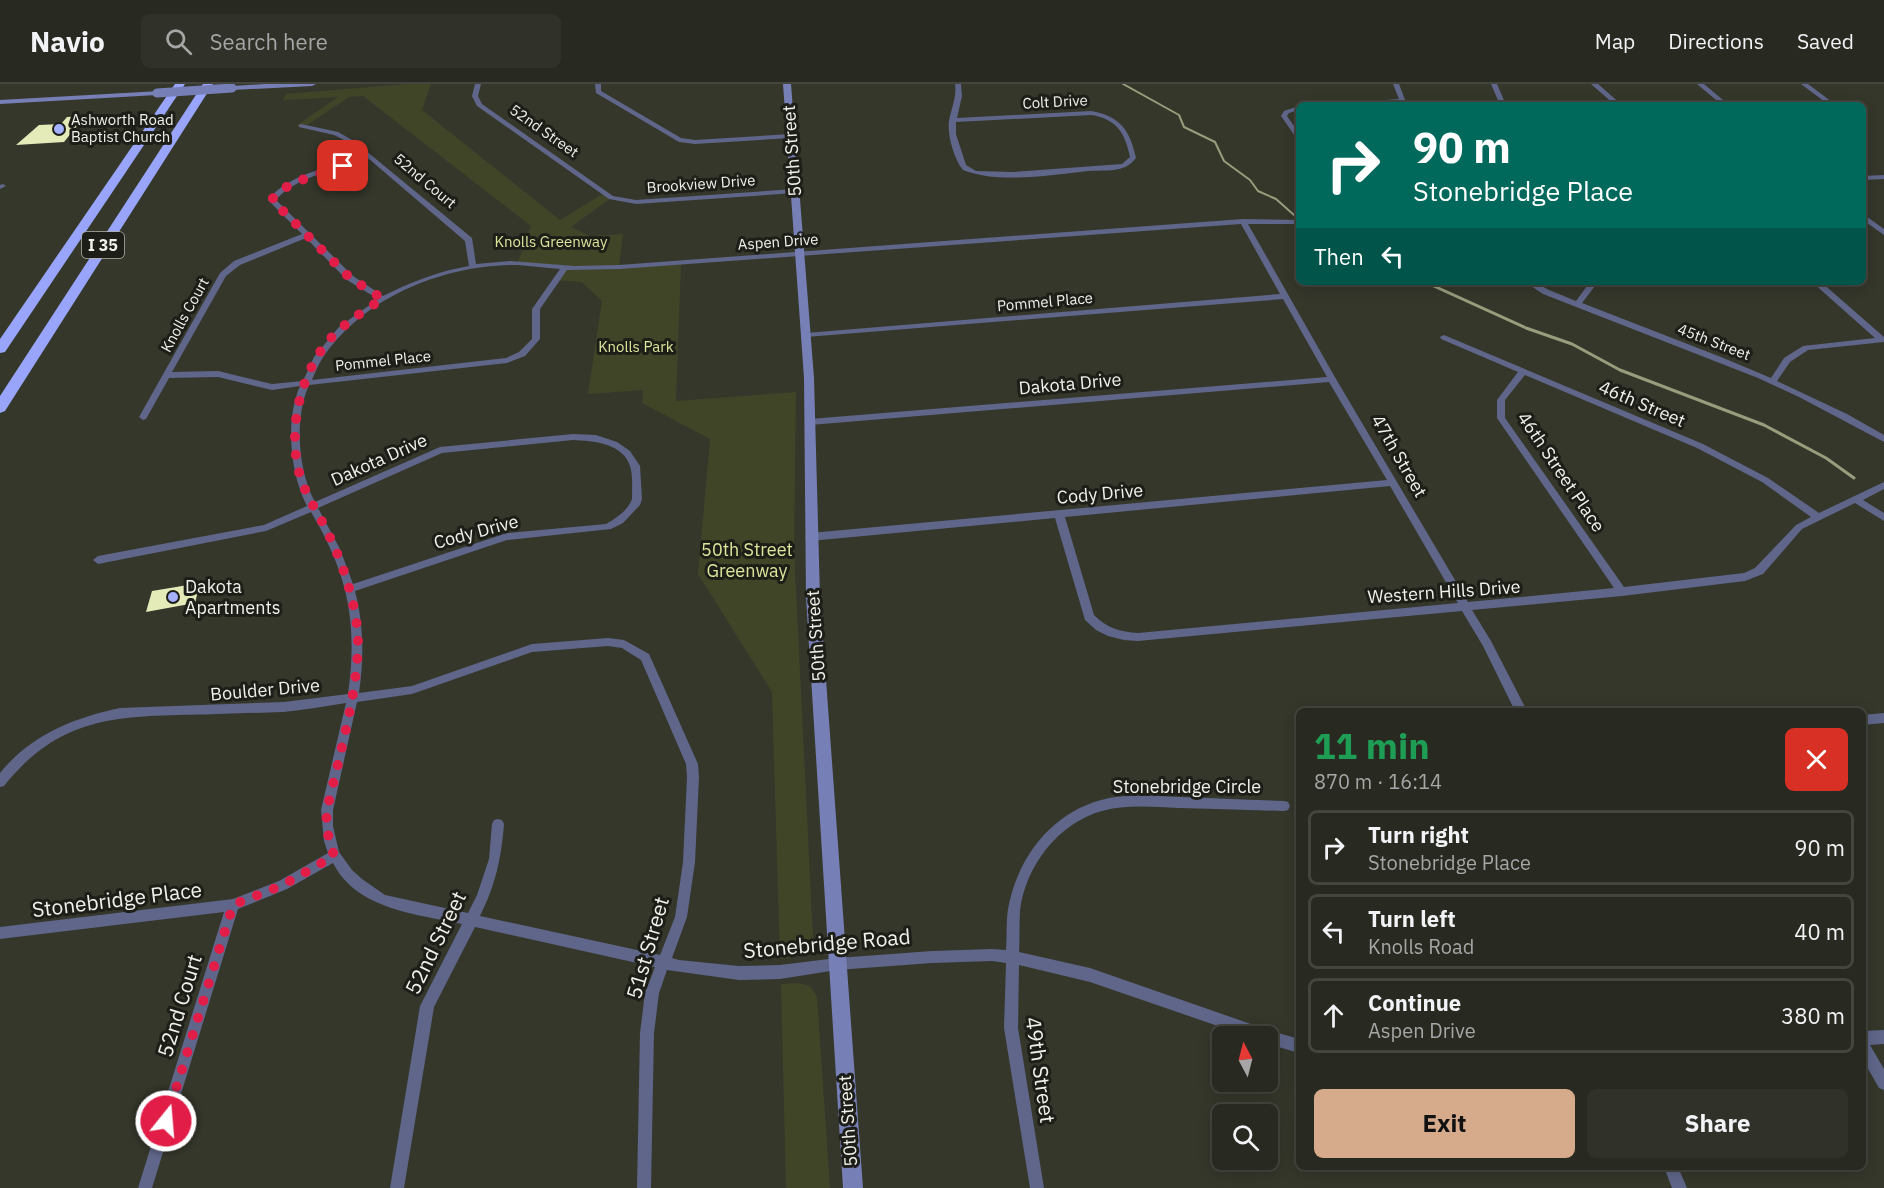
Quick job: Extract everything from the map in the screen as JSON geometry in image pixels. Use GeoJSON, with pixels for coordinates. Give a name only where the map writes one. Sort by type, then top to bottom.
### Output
{"type":"FeatureCollection","features":[{"type":"Feature","properties":{"kind":"highway","name":"I 35"},"geometry":{"type":"LineString","coordinates":[[0,349],[180,84]]}},
{"type":"Feature","properties":{"kind":"highway","name":"I 35"},"geometry":{"type":"LineString","coordinates":[[0,408],[208,84]]}},
{"type":"Feature","properties":{"kind":"main road"},"geometry":{"type":"LineString","coordinates":[[0,102],[312,84]]}},
{"type":"Feature","properties":{"kind":"main road","name":"50th Street"},"geometry":{"type":"LineString","coordinates":[[787,84],[806,335],[810,422],[810,537],[837,964],[854,1188]]}},
{"type":"Feature","properties":{"kind":"street","name":"52nd Street"},"geometry":{"type":"LineString","coordinates":[[478,84],[475,96],[479,105],[608,196]]}},
{"type":"Feature","properties":{"kind":"street"},"geometry":{"type":"LineString","coordinates":[[598,84],[598,92],[679,140],[695,142],[791,136]]}},
{"type":"Feature","properties":{"kind":"street"},"geometry":{"type":"LineString","coordinates":[[952,120],[960,92],[958,84]]}},
{"type":"Feature","properties":{"kind":"street"},"geometry":{"type":"LineString","coordinates":[[1396,84],[1403,102]]}},
{"type":"Feature","properties":{"kind":"street"},"geometry":{"type":"LineString","coordinates":[[1494,84],[1502,102]]}},
{"type":"Feature","properties":{"kind":"street"},"geometry":{"type":"LineString","coordinates":[[1594,84],[1615,102]]}},
{"type":"Feature","properties":{"kind":"street"},"geometry":{"type":"LineString","coordinates":[[1700,84],[1722,102]]}},
{"type":"Feature","properties":{"kind":"street"},"geometry":{"type":"LineString","coordinates":[[1804,84],[1829,102]]}},
{"type":"Feature","properties":{"kind":"street"},"geometry":{"type":"LineString","coordinates":[[1296,109],[1286,112],[1284,116],[1296,134]]}},
{"type":"Feature","properties":{"kind":"street","name":"Colt Drive"},"geometry":{"type":"LineString","coordinates":[[1091,113],[1105,115],[1118,123],[1131,149],[1132,158],[1124,165],[1117,167],[992,176],[977,174],[964,168],[952,120],[1091,113]]}},
{"type":"Feature","properties":{"kind":"street","name":"52nd Court"},"geometry":{"type":"LineString","coordinates":[[301,126],[345,137],[469,240],[473,267]]}},
{"type":"Feature","properties":{"kind":"street"},"geometry":{"type":"LineString","coordinates":[[369,157],[289,186],[275,195],[272,200],[350,278],[383,299]]}},
{"type":"Feature","properties":{"kind":"street"},"geometry":{"type":"LineString","coordinates":[[1866,178],[1884,177]]}},
{"type":"Feature","properties":{"kind":"street","name":"Brookview Drive"},"geometry":{"type":"LineString","coordinates":[[608,196],[636,201],[795,191]]}},
{"type":"Feature","properties":{"kind":"street"},"geometry":{"type":"LineString","coordinates":[[1866,218],[1884,232]]}},
{"type":"Feature","properties":{"kind":"street","name":"Aspen Drive"},"geometry":{"type":"LineString","coordinates":[[334,856],[326,827],[327,810],[351,698],[357,653],[357,630],[351,589],[324,525],[313,508],[301,481],[295,430],[298,405],[315,360],[330,339],[355,316],[383,299],[424,280],[473,267],[518,262],[565,267],[619,267],[1243,221],[1296,222]]}},
{"type":"Feature","properties":{"kind":"street","name":"47th Street"},"geometry":{"type":"LineString","coordinates":[[1243,221],[1520,708]]}},
{"type":"Feature","properties":{"kind":"street","name":"Knolls Court"},"geometry":{"type":"LineString","coordinates":[[143,417],[223,275],[231,267],[306,235]]}},
{"type":"Feature","properties":{"kind":"street","name":"Pommel Place"},"geometry":{"type":"LineString","coordinates":[[166,375],[218,374],[272,387],[507,360],[529,348],[536,339],[536,309],[565,267]]}},
{"type":"Feature","properties":{"kind":"street","name":"45th Street"},"geometry":{"type":"LineString","coordinates":[[1534,285],[1546,292],[1773,381],[1884,439]]}},
{"type":"Feature","properties":{"kind":"street"},"geometry":{"type":"LineString","coordinates":[[1577,304],[1592,285]]}},
{"type":"Feature","properties":{"kind":"street"},"geometry":{"type":"LineString","coordinates":[[1773,381],[1787,360],[1806,348],[1815,345],[1882,340],[1819,285]]}},
{"type":"Feature","properties":{"kind":"street","name":"Pommel Place"},"geometry":{"type":"LineString","coordinates":[[806,335],[1285,296]]}},
{"type":"Feature","properties":{"kind":"street","name":"46th Street"},"geometry":{"type":"LineString","coordinates":[[1444,337],[1737,464],[1818,517]]}},
{"type":"Feature","properties":{"kind":"street","name":"46th Street Place"},"geometry":{"type":"LineString","coordinates":[[1523,371],[1501,400],[1502,418],[1622,592]]}},
{"type":"Feature","properties":{"kind":"street","name":"Dakota Drive"},"geometry":{"type":"LineString","coordinates":[[810,422],[1332,379]]}},
{"type":"Feature","properties":{"kind":"street","name":"Dakota Drive"},"geometry":{"type":"LineString","coordinates":[[98,561],[266,528],[440,450],[461,447],[589,438],[614,444],[627,453],[635,466],[637,499]]}},
{"type":"Feature","properties":{"kind":"street","name":"Cody Drive"},"geometry":{"type":"LineString","coordinates":[[810,537],[1393,483]]}},
{"type":"Feature","properties":{"kind":"street","name":"Western Hills Drive"},"geometry":{"type":"LineString","coordinates":[[1059,514],[1089,617],[1099,628],[1122,637],[1371,614],[1465,608],[1745,577],[1759,571],[1799,527],[1884,485]]}},
{"type":"Feature","properties":{"kind":"street","name":"Cody Drive"},"geometry":{"type":"LineString","coordinates":[[351,589],[507,537],[608,527],[629,514],[637,499]]}},
{"type":"Feature","properties":{"kind":"street"},"geometry":{"type":"LineString","coordinates":[[1855,499],[1884,518]]}},
{"type":"Feature","properties":{"kind":"street","name":"Boulder Drive"},"geometry":{"type":"LineString","coordinates":[[0,782],[22,757],[58,732],[94,717],[120,713],[285,708],[412,690],[532,648],[608,642],[624,644],[645,657]]}},
{"type":"Feature","properties":{"kind":"street","name":"51st Street"},"geometry":{"type":"LineString","coordinates":[[644,1188],[647,1033],[652,993],[681,917],[689,862],[693,777],[692,764],[645,657]]}},
{"type":"Feature","properties":{"kind":"street"},"geometry":{"type":"LineString","coordinates":[[1866,720],[1884,718]]}},
{"type":"Feature","properties":{"kind":"street","name":"Stonebridge Circle"},"geometry":{"type":"LineString","coordinates":[[1011,957],[1014,910],[1023,879],[1038,851],[1059,827],[1080,814],[1102,806],[1127,802],[1284,806]]}},
{"type":"Feature","properties":{"kind":"street","name":"52nd Street"},"geometry":{"type":"LineString","coordinates":[[396,1188],[427,1006],[483,897],[495,859],[498,824]]}},
{"type":"Feature","properties":{"kind":"street","name":"Stonebridge Road"},"geometry":{"type":"LineString","coordinates":[[334,856],[351,879],[383,900],[664,962],[739,973],[780,972],[837,964],[932,957],[992,955],[1011,957],[1089,975],[1235,1026]]}},
{"type":"Feature","properties":{"kind":"street","name":"Stonebridge Place"},"geometry":{"type":"LineString","coordinates":[[0,933],[233,905],[283,885],[334,856]]}},
{"type":"Feature","properties":{"kind":"street","name":"52nd Court"},"geometry":{"type":"LineString","coordinates":[[145,1188],[233,905]]}},
{"type":"Feature","properties":{"kind":"street","name":"49th Street"},"geometry":{"type":"LineString","coordinates":[[1011,957],[1011,1028],[1037,1188]]}},
{"type":"Feature","properties":{"kind":"street"},"geometry":{"type":"LineString","coordinates":[[1866,1038],[1884,1037]]}},
{"type":"Feature","properties":{"kind":"street","name":"Stonebridge Road"},"geometry":{"type":"LineString","coordinates":[[1278,1040],[1296,1045]]}},
{"type":"Feature","properties":{"kind":"street"},"geometry":{"type":"LineString","coordinates":[[1866,1051],[1884,1083]]}},
{"type":"Feature","properties":{"kind":"street"},"geometry":{"type":"LineString","coordinates":[[1672,1170],[1680,1188]]}},
{"type":"Feature","properties":{"kind":"green space","name":"50th Street Greenway"},"geometry":{"type":"Polygon","coordinates":[[[431,84],[422,110],[560,220],[604,193],[611,198],[571,227],[590,236],[623,234],[619,267],[681,263],[676,401],[796,392],[794,549],[813,939],[809,949],[801,955],[780,959],[772,692],[698,574],[710,439],[642,403],[643,390],[588,394],[602,301],[582,282],[555,280],[565,268],[518,262],[531,226],[363,96],[349,97],[304,127],[296,126],[338,97],[283,100],[286,94],[431,84]]]}},
{"type":"Feature","properties":{"kind":"green space"},"geometry":{"type":"Polygon","coordinates":[[[799,983],[810,986],[817,997],[830,1188],[786,1188],[781,984],[799,983]]]}},
{"type":"Feature","properties":{"kind":"building","name":"Ashworth Road Baptist Church"},"geometry":{"type":"Polygon","coordinates":[[[85,116],[64,142],[16,145],[39,125],[61,124],[67,117],[85,116]]]}},
{"type":"Feature","properties":{"kind":"building","name":"Dakota Apartments"},"geometry":{"type":"Polygon","coordinates":[[[200,583],[195,603],[146,612],[152,591],[200,583]]]}},
{"type":"Feature","properties":{"kind":"waterway"},"geometry":{"type":"LineString","coordinates":[[1123,84],[1179,115],[1184,127],[1215,142],[1224,161],[1250,180],[1258,191],[1276,199],[1294,215]]}},
{"type":"Feature","properties":{"kind":"waterway"},"geometry":{"type":"LineString","coordinates":[[1432,285],[1526,328],[1572,344],[1620,370],[1764,425],[1826,458],[1854,478]]}},
{"type":"Feature","properties":{"kind":"place","name":"Ashworth Road Baptist Church"},"geometry":{"type":"Point","coordinates":[59,129]}},
{"type":"Feature","properties":{"kind":"place","name":"Dakota Apartments"},"geometry":{"type":"Point","coordinates":[173,597]}},
{"type":"Feature","properties":{"kind":"route"},"geometry":{"type":"LineString","coordinates":[[166,1121],[233,905],[283,885],[334,856],[326,827],[327,810],[351,698],[357,653],[357,630],[348,579],[301,481],[295,430],[298,405],[315,360],[330,339],[355,316],[383,299],[350,278],[272,200],[280,190],[343,166]]}},
{"type":"Feature","properties":{"kind":"park label","name":"Knolls Greenway"},"geometry":{"type":"Point","coordinates":[551,242]}},
{"type":"Feature","properties":{"kind":"park label","name":"Knolls Park"},"geometry":{"type":"Point","coordinates":[636,347]}}]}
